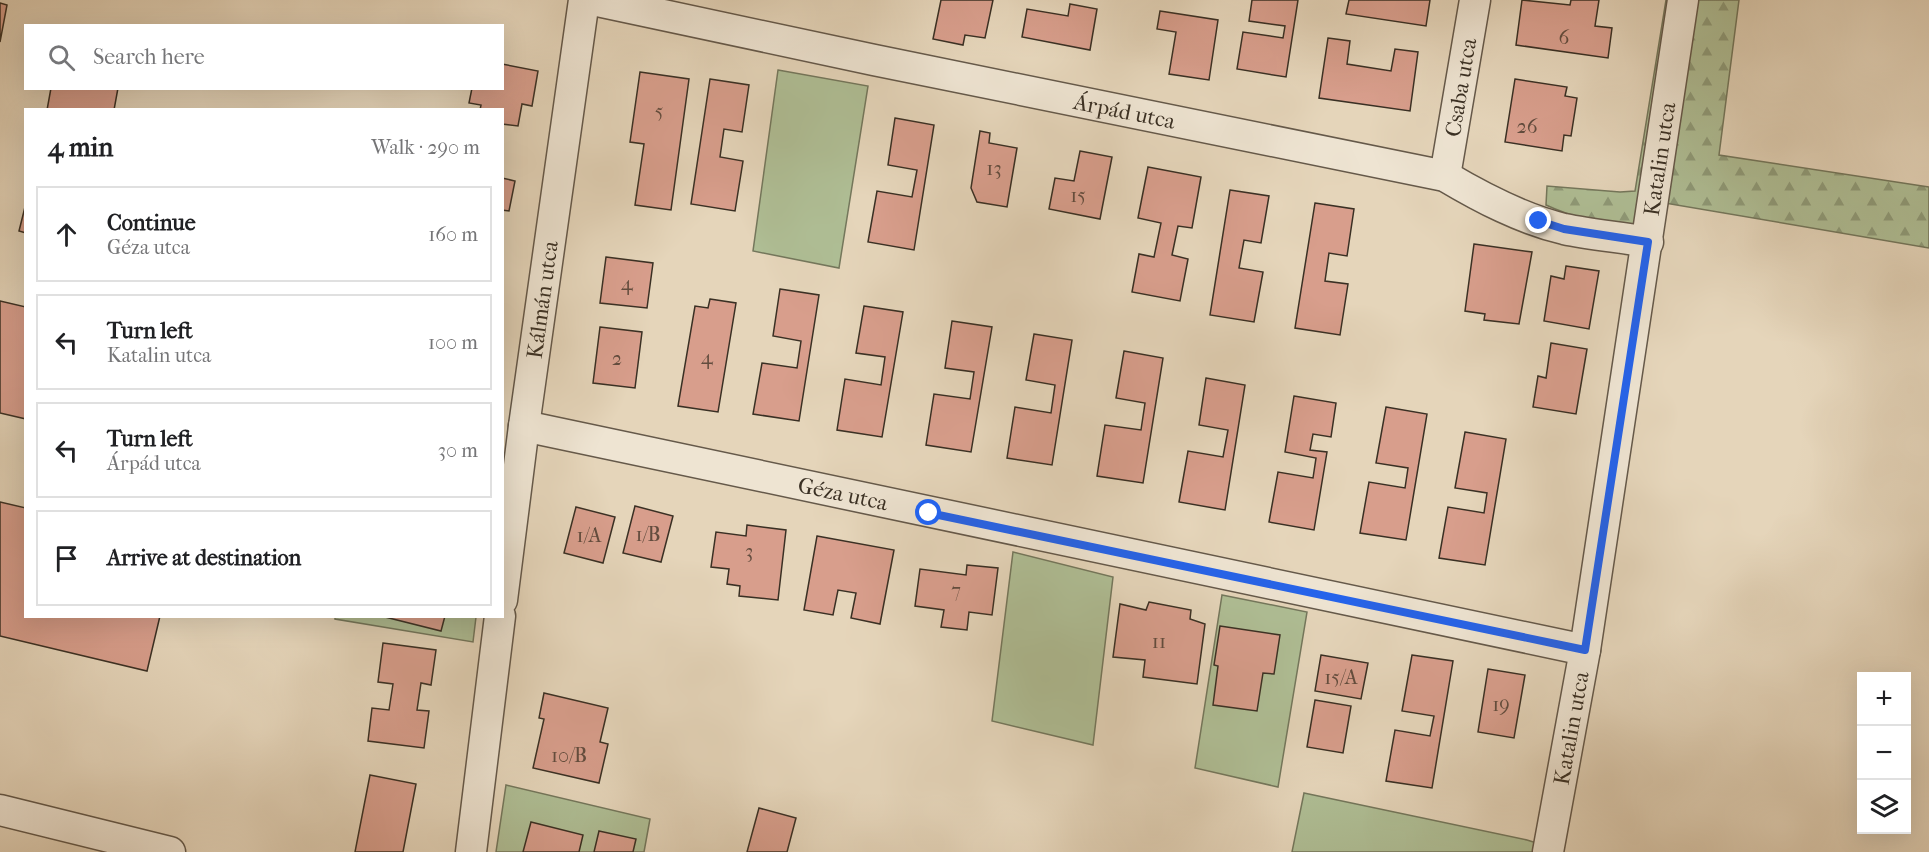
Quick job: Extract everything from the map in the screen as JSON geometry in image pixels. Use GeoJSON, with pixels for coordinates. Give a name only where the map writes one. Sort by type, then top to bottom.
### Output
{"type":"FeatureCollection","features":[{"type":"Feature","properties":{"kind":"street","name":"Kálmán utca"},"geometry":{"type":"LineString","coordinates":[[504,584],[584,0]]}},
{"type":"Feature","properties":{"kind":"street","name":"Árpád utca"},"geometry":{"type":"LineString","coordinates":[[592,0],[714,12],[874,60],[1445,176],[1502,207],[1539,221],[1564,229],[1648,242]]}},
{"type":"Feature","properties":{"kind":"street","name":"Csaba utca"},"geometry":{"type":"LineString","coordinates":[[1445,176],[1475,0]]}},
{"type":"Feature","properties":{"kind":"street","name":"Katalin utca"},"geometry":{"type":"LineString","coordinates":[[1548,852],[1585,650],[1683,0]]}},
{"type":"Feature","properties":{"kind":"street","name":"Géza utca"},"geometry":{"type":"LineString","coordinates":[[524,426],[1585,650]]}},
{"type":"Feature","properties":{"kind":"street"},"geometry":{"type":"LineString","coordinates":[[471,852],[500,618]]}},
{"type":"Feature","properties":{"kind":"street"},"geometry":{"type":"LineString","coordinates":[[0,810],[170,852]]}},
{"type":"Feature","properties":{"kind":"green space"},"geometry":{"type":"Polygon","coordinates":[[[1666,0],[1739,0],[1719,155],[1929,187],[1929,248],[1665,203],[1640,222],[1624,228],[1588,221],[1546,205],[1547,186],[1620,192],[1635,191],[1666,0]]]}},
{"type":"Feature","properties":{"kind":"green space"},"geometry":{"type":"Polygon","coordinates":[[[778,70],[868,86],[839,268],[753,251],[778,70]]]}},
{"type":"Feature","properties":{"kind":"green space"},"geometry":{"type":"Polygon","coordinates":[[[1013,552],[1113,577],[1093,745],[992,721],[1013,552]]]}},
{"type":"Feature","properties":{"kind":"green space"},"geometry":{"type":"Polygon","coordinates":[[[1222,595],[1307,612],[1278,787],[1195,768],[1222,595]]]}},
{"type":"Feature","properties":{"kind":"green space"},"geometry":{"type":"Polygon","coordinates":[[[335,618],[476,618],[473,642],[335,618]]]}},
{"type":"Feature","properties":{"kind":"green space"},"geometry":{"type":"Polygon","coordinates":[[[506,785],[650,819],[644,852],[496,852],[506,785]]]}},
{"type":"Feature","properties":{"kind":"green space"},"geometry":{"type":"Polygon","coordinates":[[[1304,793],[1543,845],[1541,852],[1292,852],[1304,793]]]}},
{"type":"Feature","properties":{"kind":"building"},"geometry":{"type":"Polygon","coordinates":[[[941,0],[993,0],[985,38],[965,35],[963,45],[933,39],[941,0]]]}},
{"type":"Feature","properties":{"kind":"building"},"geometry":{"type":"Polygon","coordinates":[[[1252,0],[1298,0],[1286,77],[1237,69],[1243,32],[1283,38],[1285,26],[1249,21],[1252,0]]]}},
{"type":"Feature","properties":{"kind":"building"},"geometry":{"type":"Polygon","coordinates":[[[1349,0],[1430,0],[1426,26],[1346,14],[1349,0]]]}},
{"type":"Feature","properties":{"kind":"building"},"geometry":{"type":"Polygon","coordinates":[[[1522,0],[1570,5],[1571,0],[1599,0],[1595,26],[1612,28],[1608,58],[1516,45],[1522,0]]]}},
{"type":"Feature","properties":{"kind":"building"},"geometry":{"type":"Polygon","coordinates":[[[0,3],[7,5],[0,42],[0,3]]]}},
{"type":"Feature","properties":{"kind":"building"},"geometry":{"type":"Polygon","coordinates":[[[1070,4],[1097,9],[1090,50],[1022,37],[1027,9],[1068,16],[1070,4]]]}},
{"type":"Feature","properties":{"kind":"building"},"geometry":{"type":"Polygon","coordinates":[[[1160,11],[1218,20],[1209,80],[1169,74],[1176,32],[1157,29],[1160,11]]]}},
{"type":"Feature","properties":{"kind":"building"},"geometry":{"type":"Polygon","coordinates":[[[1328,38],[1350,41],[1347,64],[1391,71],[1395,49],[1418,52],[1410,111],[1319,98],[1328,38]]]}},
{"type":"Feature","properties":{"kind":"building"},"geometry":{"type":"Polygon","coordinates":[[[504,64],[538,71],[532,106],[522,104],[518,126],[504,124],[504,108],[480,108],[481,105],[469,103],[472,90],[504,90],[504,64]]]}},
{"type":"Feature","properties":{"kind":"building"},"geometry":{"type":"Polygon","coordinates":[[[640,72],[689,79],[671,210],[635,205],[644,144],[630,142],[640,72]]]}},
{"type":"Feature","properties":{"kind":"building"},"geometry":{"type":"Polygon","coordinates":[[[710,79],[749,85],[742,132],[724,129],[720,157],[743,161],[735,211],[691,204],[710,79]]]}},
{"type":"Feature","properties":{"kind":"building"},"geometry":{"type":"Polygon","coordinates":[[[1515,79],[1567,87],[1565,96],[1577,98],[1571,136],[1564,135],[1562,151],[1505,142],[1515,79]]]}},
{"type":"Feature","properties":{"kind":"building"},"geometry":{"type":"Polygon","coordinates":[[[51,90],[118,90],[114,108],[47,108],[51,90]]]}},
{"type":"Feature","properties":{"kind":"building"},"geometry":{"type":"Polygon","coordinates":[[[895,118],[934,125],[914,250],[868,242],[877,191],[912,197],[917,170],[888,165],[895,118]]]}},
{"type":"Feature","properties":{"kind":"building"},"geometry":{"type":"Polygon","coordinates":[[[980,131],[990,133],[989,143],[1017,148],[1007,207],[977,202],[971,188],[980,131]]]}},
{"type":"Feature","properties":{"kind":"building"},"geometry":{"type":"Polygon","coordinates":[[[1080,151],[1112,157],[1100,219],[1049,209],[1055,178],[1074,181],[1080,151]]]}},
{"type":"Feature","properties":{"kind":"building"},"geometry":{"type":"Polygon","coordinates":[[[1148,167],[1201,177],[1192,228],[1178,226],[1172,255],[1188,259],[1180,301],[1132,292],[1139,254],[1154,257],[1161,223],[1138,218],[1148,167]]]}},
{"type":"Feature","properties":{"kind":"building"},"geometry":{"type":"Polygon","coordinates":[[[504,178],[515,181],[509,211],[504,210],[504,178]]]}},
{"type":"Feature","properties":{"kind":"building"},"geometry":{"type":"Polygon","coordinates":[[[1230,190],[1269,196],[1261,243],[1244,240],[1239,268],[1263,272],[1254,322],[1210,315],[1230,190]]]}},
{"type":"Feature","properties":{"kind":"building"},"geometry":{"type":"Polygon","coordinates":[[[1315,203],[1354,209],[1347,256],[1329,253],[1325,281],[1348,284],[1340,335],[1295,328],[1315,203]]]}},
{"type":"Feature","properties":{"kind":"building"},"geometry":{"type":"Polygon","coordinates":[[[24,211],[24,232],[19,231],[24,211]]]}},
{"type":"Feature","properties":{"kind":"building"},"geometry":{"type":"Polygon","coordinates":[[[1474,244],[1532,252],[1519,324],[1484,320],[1485,314],[1465,311],[1474,244]]]}},
{"type":"Feature","properties":{"kind":"building"},"geometry":{"type":"Polygon","coordinates":[[[606,257],[653,263],[647,308],[600,303],[606,257]]]}},
{"type":"Feature","properties":{"kind":"building"},"geometry":{"type":"Polygon","coordinates":[[[1566,266],[1599,271],[1589,329],[1544,321],[1551,276],[1564,279],[1566,266]]]}},
{"type":"Feature","properties":{"kind":"building"},"geometry":{"type":"Polygon","coordinates":[[[780,289],[819,295],[799,421],[753,414],[762,363],[797,368],[801,341],[773,336],[780,289]]]}},
{"type":"Feature","properties":{"kind":"building"},"geometry":{"type":"Polygon","coordinates":[[[710,299],[736,303],[718,412],[678,406],[695,306],[708,308],[710,299]]]}},
{"type":"Feature","properties":{"kind":"building"},"geometry":{"type":"Polygon","coordinates":[[[0,301],[24,307],[24,419],[0,413],[0,301]]]}},
{"type":"Feature","properties":{"kind":"building"},"geometry":{"type":"Polygon","coordinates":[[[864,306],[903,312],[882,437],[837,430],[845,379],[881,385],[885,357],[856,353],[864,306]]]}},
{"type":"Feature","properties":{"kind":"building"},"geometry":{"type":"Polygon","coordinates":[[[952,321],[992,327],[971,452],[926,445],[934,394],[970,399],[974,372],[945,368],[952,321]]]}},
{"type":"Feature","properties":{"kind":"building"},"geometry":{"type":"Polygon","coordinates":[[[600,327],[642,332],[635,388],[593,383],[600,327]]]}},
{"type":"Feature","properties":{"kind":"building"},"geometry":{"type":"Polygon","coordinates":[[[1034,334],[1072,340],[1052,465],[1007,458],[1015,407],[1051,413],[1055,385],[1026,380],[1034,334]]]}},
{"type":"Feature","properties":{"kind":"building"},"geometry":{"type":"Polygon","coordinates":[[[1551,343],[1587,349],[1576,414],[1533,407],[1538,376],[1546,378],[1551,343]]]}},
{"type":"Feature","properties":{"kind":"building"},"geometry":{"type":"Polygon","coordinates":[[[1124,351],[1163,358],[1143,483],[1097,476],[1105,425],[1141,430],[1145,403],[1116,398],[1124,351]]]}},
{"type":"Feature","properties":{"kind":"building"},"geometry":{"type":"Polygon","coordinates":[[[1206,378],[1245,385],[1225,510],[1179,502],[1188,451],[1223,457],[1228,430],[1199,425],[1206,378]]]}},
{"type":"Feature","properties":{"kind":"building"},"geometry":{"type":"Polygon","coordinates":[[[1294,396],[1336,403],[1331,437],[1313,434],[1310,450],[1327,452],[1314,530],[1269,522],[1278,472],[1313,478],[1316,458],[1285,452],[1294,396]]]}},
{"type":"Feature","properties":{"kind":"building"},"geometry":{"type":"Polygon","coordinates":[[[1386,407],[1427,414],[1406,540],[1360,533],[1369,482],[1405,488],[1408,468],[1376,463],[1386,407]]]}},
{"type":"Feature","properties":{"kind":"building"},"geometry":{"type":"Polygon","coordinates":[[[1465,432],[1506,439],[1485,565],[1439,558],[1448,507],[1484,513],[1487,493],[1455,488],[1465,432]]]}},
{"type":"Feature","properties":{"kind":"building"},"geometry":{"type":"Polygon","coordinates":[[[0,502],[24,508],[24,618],[160,618],[147,671],[0,636],[0,502]]]}},
{"type":"Feature","properties":{"kind":"building"},"geometry":{"type":"Polygon","coordinates":[[[635,506],[673,516],[661,562],[623,553],[635,506]]]}},
{"type":"Feature","properties":{"kind":"building"},"geometry":{"type":"Polygon","coordinates":[[[576,507],[615,517],[603,563],[564,553],[576,507]]]}},
{"type":"Feature","properties":{"kind":"building"},"geometry":{"type":"Polygon","coordinates":[[[747,525],[786,530],[778,600],[739,596],[740,586],[727,584],[729,569],[711,567],[716,532],[746,536],[747,525]]]}},
{"type":"Feature","properties":{"kind":"building"},"geometry":{"type":"Polygon","coordinates":[[[817,536],[894,550],[880,624],[851,618],[856,593],[838,590],[833,615],[804,610],[817,536]]]}},
{"type":"Feature","properties":{"kind":"building"},"geometry":{"type":"Polygon","coordinates":[[[967,565],[998,568],[992,615],[969,612],[967,630],[941,627],[944,610],[915,606],[920,569],[966,575],[967,565]]]}},
{"type":"Feature","properties":{"kind":"building"},"geometry":{"type":"Polygon","coordinates":[[[1149,602],[1191,610],[1190,619],[1205,624],[1197,684],[1143,677],[1145,660],[1113,657],[1120,604],[1146,610],[1149,602]]]}},
{"type":"Feature","properties":{"kind":"building"},"geometry":{"type":"Polygon","coordinates":[[[389,618],[444,618],[441,631],[389,618]]]}},
{"type":"Feature","properties":{"kind":"building"},"geometry":{"type":"Polygon","coordinates":[[[1220,626],[1280,635],[1274,674],[1263,673],[1257,711],[1213,705],[1218,666],[1214,665],[1220,626]]]}},
{"type":"Feature","properties":{"kind":"building"},"geometry":{"type":"Polygon","coordinates":[[[383,643],[436,650],[431,685],[421,683],[417,710],[429,711],[424,748],[368,741],[372,708],[389,710],[393,684],[378,682],[383,643]]]}},
{"type":"Feature","properties":{"kind":"building"},"geometry":{"type":"Polygon","coordinates":[[[1321,655],[1368,663],[1361,699],[1315,691],[1321,655]]]}},
{"type":"Feature","properties":{"kind":"building"},"geometry":{"type":"Polygon","coordinates":[[[1412,655],[1453,661],[1432,788],[1386,781],[1395,730],[1430,736],[1434,716],[1402,711],[1412,655]]]}},
{"type":"Feature","properties":{"kind":"building"},"geometry":{"type":"Polygon","coordinates":[[[1488,669],[1525,675],[1514,738],[1478,732],[1488,669]]]}},
{"type":"Feature","properties":{"kind":"building"},"geometry":{"type":"Polygon","coordinates":[[[544,693],[608,708],[600,742],[608,744],[599,783],[533,768],[544,719],[539,718],[544,693]]]}},
{"type":"Feature","properties":{"kind":"building"},"geometry":{"type":"Polygon","coordinates":[[[1315,700],[1351,706],[1343,753],[1307,747],[1315,700]]]}},
{"type":"Feature","properties":{"kind":"building"},"geometry":{"type":"Polygon","coordinates":[[[370,775],[416,784],[403,852],[355,852],[370,775]]]}},
{"type":"Feature","properties":{"kind":"building"},"geometry":{"type":"Polygon","coordinates":[[[759,808],[796,818],[787,852],[747,852],[759,808]]]}},
{"type":"Feature","properties":{"kind":"building"},"geometry":{"type":"Polygon","coordinates":[[[531,822],[583,835],[579,852],[523,852],[531,822]]]}},
{"type":"Feature","properties":{"kind":"building"},"geometry":{"type":"Polygon","coordinates":[[[599,831],[636,839],[633,852],[594,852],[599,831]]]}},
{"type":"Feature","properties":{"kind":"route"},"geometry":{"type":"LineString","coordinates":[[929,513],[1585,650],[1648,242],[1564,229],[1539,221]]}}]}
